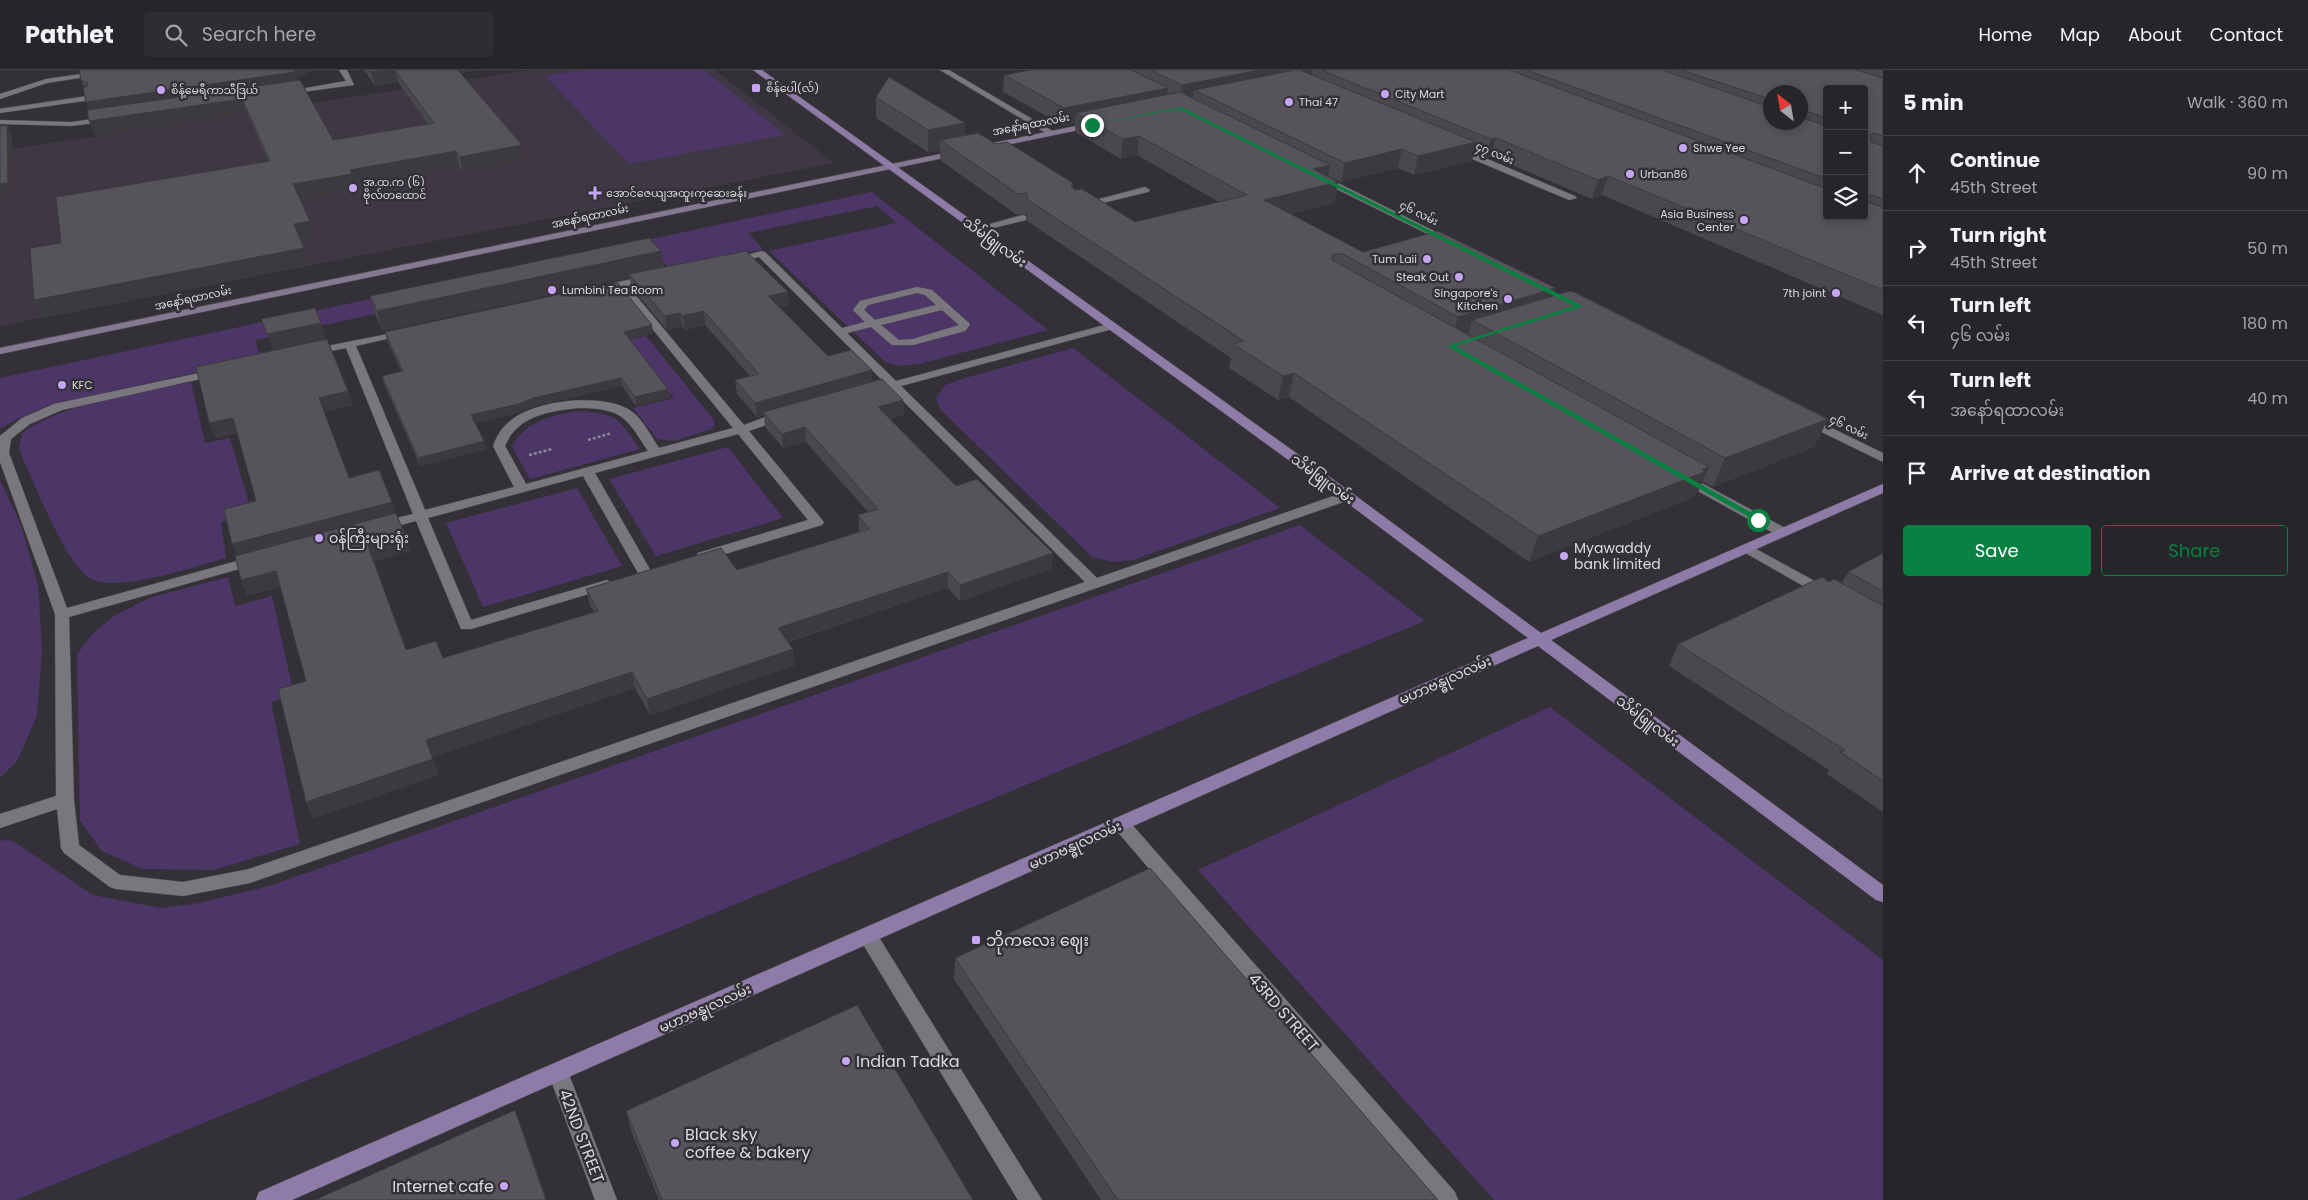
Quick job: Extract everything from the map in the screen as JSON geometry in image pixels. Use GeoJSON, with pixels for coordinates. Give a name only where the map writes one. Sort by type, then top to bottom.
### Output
{"type":"FeatureCollection","features":[{"type":"Feature","properties":{"kind":"main road","name":"သိမ်ဖြူလမ်း"},"geometry":{"type":"LineString","coordinates":[[757,70],[1347,496],[1883,895]]}},
{"type":"Feature","properties":{"kind":"main road","name":"အနော်ရထာလမ်း"},"geometry":{"type":"LineString","coordinates":[[0,351],[1102,123]]}},
{"type":"Feature","properties":{"kind":"main road","name":"မဟာဗန္ဓုလလမ်း"},"geometry":{"type":"LineString","coordinates":[[267,1200],[1122,825],[1538,639],[1883,488]]}},
{"type":"Feature","properties":{"kind":"street"},"geometry":{"type":"LineString","coordinates":[[0,122],[71,124],[79,100],[127,70]]}},
{"type":"Feature","properties":{"kind":"street"},"geometry":{"type":"LineString","coordinates":[[282,93],[351,83],[343,70]]}},
{"type":"Feature","properties":{"kind":"street"},"geometry":{"type":"LineString","coordinates":[[944,70],[1052,133]]}},
{"type":"Feature","properties":{"kind":"street"},"geometry":{"type":"LineString","coordinates":[[0,97],[46,81],[114,118]]}},
{"type":"Feature","properties":{"kind":"street"},"geometry":{"type":"LineString","coordinates":[[0,111],[88,98]]}},
{"type":"Feature","properties":{"kind":"street","name":"၄၇ လမ်း"},"geometry":{"type":"LineString","coordinates":[[1445,144],[1572,198]]}},
{"type":"Feature","properties":{"kind":"street","name":"၄၆ လမ်း"},"geometry":{"type":"LineString","coordinates":[[1312,174],[1454,244]]}},
{"type":"Feature","properties":{"kind":"street"},"geometry":{"type":"LineString","coordinates":[[1076,206],[1145,190]]}},
{"type":"Feature","properties":{"kind":"street"},"geometry":{"type":"LineString","coordinates":[[977,229],[1023,218]]}},
{"type":"Feature","properties":{"kind":"street"},"geometry":{"type":"LineString","coordinates":[[724,262],[761,254],[1095,584]]}},
{"type":"Feature","properties":{"kind":"street"},"geometry":{"type":"LineString","coordinates":[[593,291],[659,276]]}},
{"type":"Feature","properties":{"kind":"street"},"geometry":{"type":"LineString","coordinates":[[622,285],[817,522],[693,559]]}},
{"type":"Feature","properties":{"kind":"street"},"geometry":{"type":"LineString","coordinates":[[923,290],[964,322],[965,325],[961,329],[905,344],[896,343],[875,323],[858,310],[864,303],[923,290]]}},
{"type":"Feature","properties":{"kind":"street"},"geometry":{"type":"LineString","coordinates":[[838,332],[944,306]]}},
{"type":"Feature","properties":{"kind":"street"},"geometry":{"type":"LineString","coordinates":[[874,390],[1112,326]]}},
{"type":"Feature","properties":{"kind":"street"},"geometry":{"type":"LineString","coordinates":[[301,354],[418,329]]}},
{"type":"Feature","properties":{"kind":"street"},"geometry":{"type":"LineString","coordinates":[[350,344],[466,626],[650,571],[588,471]]}},
{"type":"Feature","properties":{"kind":"street"},"geometry":{"type":"LineString","coordinates":[[233,369],[58,407],[26,421],[5,438],[3,453],[62,614],[66,800],[70,848],[116,882],[183,889],[250,876],[1347,496]]}},
{"type":"Feature","properties":{"kind":"street"},"geometry":{"type":"LineString","coordinates":[[522,489],[499,446],[505,432],[518,421],[533,413],[585,403],[608,406],[625,412],[656,453]]}},
{"type":"Feature","properties":{"kind":"street"},"geometry":{"type":"LineString","coordinates":[[365,531],[742,430],[798,411]]}},
{"type":"Feature","properties":{"kind":"street","name":"၄၆ လမ်း"},"geometry":{"type":"LineString","coordinates":[[1796,414],[1883,458]]}},
{"type":"Feature","properties":{"kind":"street"},"geometry":{"type":"LineString","coordinates":[[1673,471],[1782,532]]}},
{"type":"Feature","properties":{"kind":"street"},"geometry":{"type":"LineString","coordinates":[[1747,548],[1840,602]]}},
{"type":"Feature","properties":{"kind":"street"},"geometry":{"type":"LineString","coordinates":[[62,614],[272,555]]}},
{"type":"Feature","properties":{"kind":"street"},"geometry":{"type":"LineString","coordinates":[[0,821],[66,800]]}},
{"type":"Feature","properties":{"kind":"street","name":"43RD STREET"},"geometry":{"type":"LineString","coordinates":[[1122,825],[1447,1200]]}},
{"type":"Feature","properties":{"kind":"street"},"geometry":{"type":"LineString","coordinates":[[868,936],[1031,1200]]}},
{"type":"Feature","properties":{"kind":"street","name":"42ND STREET"},"geometry":{"type":"LineString","coordinates":[[558,1072],[606,1200]]}},
{"type":"Feature","properties":{"kind":"shaded area","name":"အ.ထ.က (၆) ဗိုလ်တထောင်"},"geometry":{"type":"Polygon","coordinates":[[[529,70],[715,70],[834,163],[0,326],[0,151],[529,70]]]}},
{"type":"Feature","properties":{"kind":"shaded area"},"geometry":{"type":"Polygon","coordinates":[[[583,70],[704,70],[785,135],[629,164],[545,76],[583,70]]]}},
{"type":"Feature","properties":{"kind":"shaded area"},"geometry":{"type":"Polygon","coordinates":[[[872,192],[1048,330],[919,364],[903,366],[886,363],[769,251],[897,223],[877,206],[748,233],[763,249],[670,270],[656,253],[255,340],[261,358],[50,405],[17,419],[0,429],[0,378],[872,192]]]}},
{"type":"Feature","properties":{"kind":"shaded area"},"geometry":{"type":"Polygon","coordinates":[[[646,336],[714,420],[715,424],[712,429],[674,441],[657,439],[633,408],[674,398],[629,340],[646,336]]]}},
{"type":"Feature","properties":{"kind":"shaded area"},"geometry":{"type":"Polygon","coordinates":[[[1073,348],[1280,508],[1133,560],[1114,562],[1092,557],[941,410],[936,398],[945,385],[1073,348]]]}},
{"type":"Feature","properties":{"kind":"shaded area"},"geometry":{"type":"Polygon","coordinates":[[[191,382],[205,443],[230,438],[252,514],[221,522],[226,558],[138,581],[119,583],[91,579],[81,571],[62,543],[44,506],[19,447],[22,433],[40,422],[81,406],[191,382]]]}},
{"type":"Feature","properties":{"kind":"shaded area"},"geometry":{"type":"Polygon","coordinates":[[[577,411],[601,414],[615,419],[621,423],[640,449],[530,479],[512,447],[517,438],[539,421],[577,411]]]}},
{"type":"Feature","properties":{"kind":"shaded area"},"geometry":{"type":"Polygon","coordinates":[[[728,447],[783,518],[656,556],[609,479],[728,447]]]}},
{"type":"Feature","properties":{"kind":"shaded area"},"geometry":{"type":"Polygon","coordinates":[[[0,480],[21,525],[38,585],[42,650],[37,716],[17,761],[0,778],[0,480]]]}},
{"type":"Feature","properties":{"kind":"shaded area"},"geometry":{"type":"Polygon","coordinates":[[[577,488],[622,566],[483,607],[446,523],[577,488]]]}},
{"type":"Feature","properties":{"kind":"shaded area"},"geometry":{"type":"Polygon","coordinates":[[[1300,525],[1425,621],[16,1200],[0,1200],[0,840],[13,841],[93,895],[161,908],[199,903],[269,886],[1300,525]]]}},
{"type":"Feature","properties":{"kind":"shaded area"},"geometry":{"type":"Polygon","coordinates":[[[228,577],[235,606],[272,596],[294,695],[271,702],[300,844],[213,870],[143,869],[102,851],[80,821],[77,654],[94,632],[114,616],[149,598],[228,577]]]}},
{"type":"Feature","properties":{"kind":"shaded area"},"geometry":{"type":"Polygon","coordinates":[[[1550,707],[1883,960],[1883,1200],[1494,1200],[1198,870],[1550,707]]]}},
{"type":"Feature","properties":{"kind":"building"},"geometry":{"type":"Polygon","coordinates":[[[79,70],[294,70],[295,72],[86,102],[83,88],[88,83],[81,80],[79,70]]]}},
{"type":"Feature","properties":{"kind":"building"},"geometry":{"type":"Polygon","coordinates":[[[395,70],[458,70],[522,145],[460,157],[456,151],[350,170],[352,174],[293,184],[310,221],[294,224],[304,248],[34,300],[30,248],[61,243],[56,197],[270,161],[242,99],[89,121],[87,110],[300,80],[333,140],[434,123],[395,70]]]}},
{"type":"Feature","properties":{"kind":"building"},"geometry":{"type":"Polygon","coordinates":[[[1031,70],[1131,70],[1168,88],[1064,108],[1004,75],[1031,70]]]}},
{"type":"Feature","properties":{"kind":"building"},"geometry":{"type":"Polygon","coordinates":[[[1150,70],[1260,70],[1182,85],[1150,70]]]}},
{"type":"Feature","properties":{"kind":"building"},"geometry":{"type":"Polygon","coordinates":[[[1300,70],[1476,142],[1418,156],[1402,149],[1345,163],[1194,90],[1300,70]]]}},
{"type":"Feature","properties":{"kind":"building"},"geometry":{"type":"Polygon","coordinates":[[[1321,70],[1509,70],[1823,188],[1823,220],[1868,220],[1868,202],[1883,208],[1883,290],[1608,176],[1598,180],[1496,138],[1491,139],[1321,70]]]}},
{"type":"Feature","properties":{"kind":"building"},"geometry":{"type":"Polygon","coordinates":[[[1527,70],[1662,70],[1763,105],[1763,130],[1808,130],[1808,120],[1823,125],[1823,178],[1527,70]]]}},
{"type":"Feature","properties":{"kind":"building"},"geometry":{"type":"Polygon","coordinates":[[[1681,70],[1856,70],[1883,78],[1883,136],[1873,133],[1870,135],[1871,142],[1883,146],[1883,199],[1868,196],[1868,85],[1823,85],[1823,117],[1808,112],[1808,85],[1763,85],[1763,97],[1681,70]]]}},
{"type":"Feature","properties":{"kind":"building"},"geometry":{"type":"Polygon","coordinates":[[[889,77],[965,123],[928,130],[876,97],[889,77]]]}},
{"type":"Feature","properties":{"kind":"building"},"geometry":{"type":"Polygon","coordinates":[[[1180,92],[1330,165],[1313,169],[1338,182],[1264,200],[1363,252],[1438,231],[1556,288],[1458,317],[1343,254],[1334,254],[1332,257],[1332,260],[1709,467],[1702,470],[1705,472],[1538,536],[1294,373],[1283,376],[1233,344],[1244,341],[1028,200],[1027,193],[1018,194],[940,140],[978,133],[996,144],[1007,142],[1073,183],[1071,187],[1076,190],[1082,189],[1135,222],[1247,195],[1139,136],[1123,139],[1076,113],[1180,92]]]}},
{"type":"Feature","properties":{"kind":"building"},"geometry":{"type":"Polygon","coordinates":[[[7,125],[8,183],[0,184],[0,126],[7,125]]]}},
{"type":"Feature","properties":{"kind":"building"},"geometry":{"type":"Polygon","coordinates":[[[649,238],[661,251],[377,311],[370,296],[649,238]]]}},
{"type":"Feature","properties":{"kind":"building"},"geometry":{"type":"Polygon","coordinates":[[[746,251],[788,292],[768,296],[828,356],[851,350],[872,370],[755,403],[735,380],[759,374],[704,311],[683,316],[680,313],[665,316],[629,274],[746,251]]]}},
{"type":"Feature","properties":{"kind":"building"},"geometry":{"type":"Polygon","coordinates":[[[617,282],[652,325],[624,332],[668,389],[635,397],[621,378],[533,398],[519,404],[471,415],[484,441],[418,458],[382,376],[403,371],[385,332],[617,282]]]}},
{"type":"Feature","properties":{"kind":"building"},"geometry":{"type":"Polygon","coordinates":[[[1570,291],[1828,419],[1725,458],[1472,320],[1570,291]]]}},
{"type":"Feature","properties":{"kind":"building"},"geometry":{"type":"Polygon","coordinates":[[[315,308],[321,323],[267,334],[261,319],[315,308]]]}},
{"type":"Feature","properties":{"kind":"building"},"geometry":{"type":"Polygon","coordinates":[[[327,339],[348,391],[319,398],[349,478],[379,470],[392,502],[232,544],[224,509],[256,501],[233,418],[209,423],[196,367],[327,339]]]}},
{"type":"Feature","properties":{"kind":"building","name":"ဝန်ကြီးများရုံး"},"geometry":{"type":"Polygon","coordinates":[[[882,379],[903,400],[878,407],[956,486],[977,479],[1053,553],[960,585],[948,572],[778,628],[793,649],[647,699],[632,672],[426,740],[433,759],[306,802],[278,689],[306,681],[276,571],[241,580],[235,556],[396,513],[405,535],[368,546],[406,650],[436,641],[443,658],[598,611],[586,589],[721,548],[737,570],[869,529],[858,515],[878,509],[805,427],[782,434],[763,412],[882,379]]]}},
{"type":"Feature","properties":{"kind":"building"},"geometry":{"type":"Polygon","coordinates":[[[1883,553],[1883,591],[1848,572],[1883,553]]]}},
{"type":"Feature","properties":{"kind":"building"},"geometry":{"type":"Polygon","coordinates":[[[1822,577],[1829,582],[1834,579],[1883,606],[1883,781],[1840,752],[1845,750],[1678,644],[1822,577]]]}},
{"type":"Feature","properties":{"kind":"building"},"geometry":{"type":"Polygon","coordinates":[[[1150,868],[1438,1200],[1118,1200],[955,958],[1150,868]]]}},
{"type":"Feature","properties":{"kind":"building"},"geometry":{"type":"Polygon","coordinates":[[[857,1005],[973,1200],[662,1200],[626,1111],[857,1005]]]}},
{"type":"Feature","properties":{"kind":"building"},"geometry":{"type":"Polygon","coordinates":[[[515,1110],[546,1200],[315,1200],[515,1110]]]}},
{"type":"Feature","properties":{"kind":"place","name":"စိန်ပေါ(လ်)"},"geometry":{"type":"Point","coordinates":[756,88]}},
{"type":"Feature","properties":{"kind":"place","name":"စိန့်မေရီကာသီဒြယ်"},"geometry":{"type":"Point","coordinates":[161,90]}},
{"type":"Feature","properties":{"kind":"place","name":"City Mart"},"geometry":{"type":"Point","coordinates":[1385,94]}},
{"type":"Feature","properties":{"kind":"place","name":"Thai 47"},"geometry":{"type":"Point","coordinates":[1289,102]}},
{"type":"Feature","properties":{"kind":"place","name":"Shwe Yee"},"geometry":{"type":"Point","coordinates":[1683,148]}},
{"type":"Feature","properties":{"kind":"place","name":"Urban86"},"geometry":{"type":"Point","coordinates":[1630,174]}},
{"type":"Feature","properties":{"kind":"place","name":"အ.ထ.က (၆) ဗိုလ်တထောင်"},"geometry":{"type":"Point","coordinates":[353,188]}},
{"type":"Feature","properties":{"kind":"place","name":"အောင်ဇေယျအထူးကုဆေးခန်း"},"geometry":{"type":"Point","coordinates":[595,193]}},
{"type":"Feature","properties":{"kind":"place","name":"Asia Business Center"},"geometry":{"type":"Point","coordinates":[1744,220]}},
{"type":"Feature","properties":{"kind":"place","name":"Tum Laii"},"geometry":{"type":"Point","coordinates":[1427,259]}},
{"type":"Feature","properties":{"kind":"place","name":"Steak Out"},"geometry":{"type":"Point","coordinates":[1459,277]}},
{"type":"Feature","properties":{"kind":"place","name":"Lumbini Tea Room"},"geometry":{"type":"Point","coordinates":[552,290]}},
{"type":"Feature","properties":{"kind":"place","name":"7th joint"},"geometry":{"type":"Point","coordinates":[1836,293]}},
{"type":"Feature","properties":{"kind":"place","name":"Singapore's Kitchen"},"geometry":{"type":"Point","coordinates":[1508,299]}},
{"type":"Feature","properties":{"kind":"place","name":"KFC"},"geometry":{"type":"Point","coordinates":[62,385]}},
{"type":"Feature","properties":{"kind":"place","name":"ဝန်ကြီးများရုံး"},"geometry":{"type":"Point","coordinates":[319,538]}},
{"type":"Feature","properties":{"kind":"place","name":"Myawaddy bank limited"},"geometry":{"type":"Point","coordinates":[1564,556]}},
{"type":"Feature","properties":{"kind":"place","name":"ဘိုကလေး ဈေး"},"geometry":{"type":"Point","coordinates":[976,940]}},
{"type":"Feature","properties":{"kind":"place","name":"Indian Tadka"},"geometry":{"type":"Point","coordinates":[846,1061]}},
{"type":"Feature","properties":{"kind":"place","name":"Black sky coffee & bakery"},"geometry":{"type":"Point","coordinates":[675,1143]}},
{"type":"Feature","properties":{"kind":"place","name":"Internet cafe"},"geometry":{"type":"Point","coordinates":[504,1186]}},
{"type":"Feature","properties":{"kind":"route"},"geometry":{"type":"LineString","coordinates":[[1092,125],[1179,108],[1579,306],[1450,346],[1758,520]]}}]}
